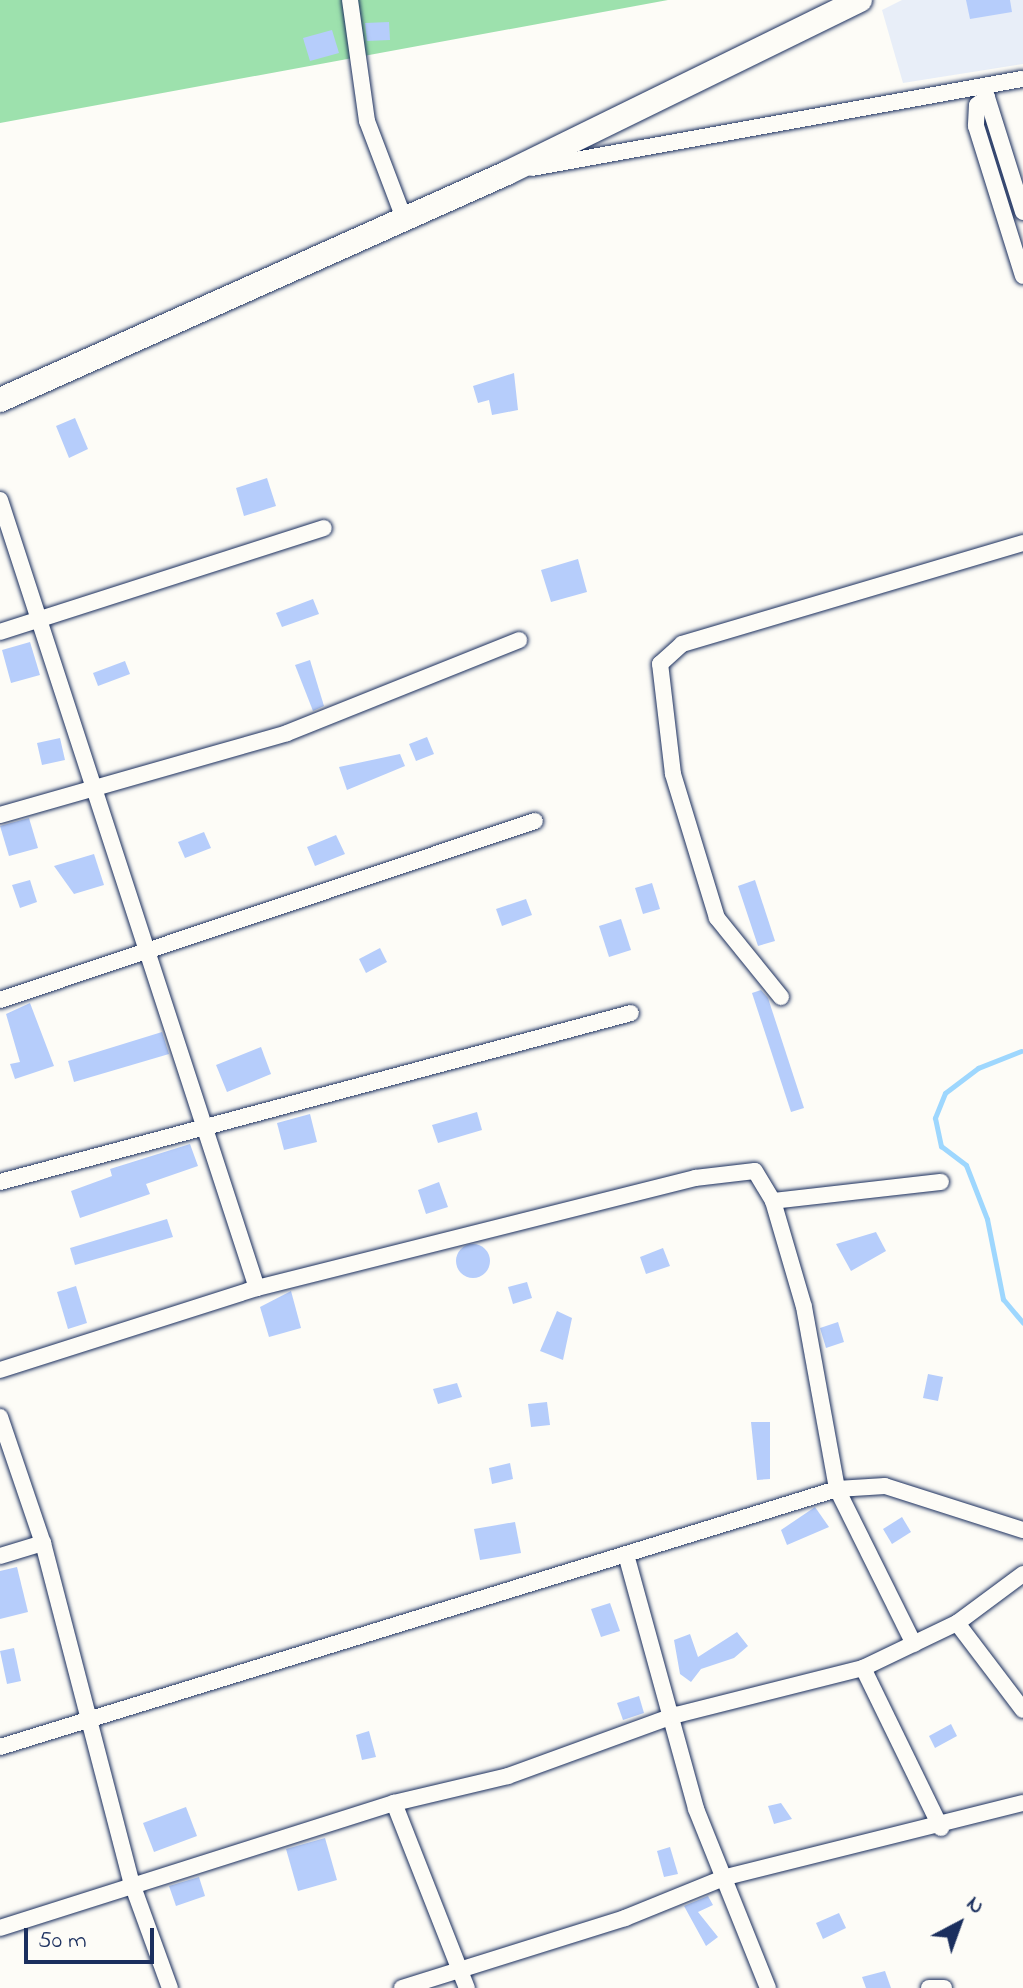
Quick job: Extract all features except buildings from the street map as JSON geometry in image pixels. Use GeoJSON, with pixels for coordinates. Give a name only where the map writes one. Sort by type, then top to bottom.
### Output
{"type":"FeatureCollection","features":[{"type":"Feature","properties":{"kind":"street"},"geometry":{"type":"LineString","coordinates":[[350,0],[367,121],[403,216]]}},
{"type":"Feature","properties":{"kind":"street"},"geometry":{"type":"LineString","coordinates":[[0,400],[403,216],[507,173],[860,0]]}},
{"type":"Feature","properties":{"kind":"street"},"geometry":{"type":"LineString","coordinates":[[507,173],[985,92],[1023,79]]}},
{"type":"Feature","properties":{"kind":"street"},"geometry":{"type":"LineString","coordinates":[[985,92],[1023,212]]}},
{"type":"Feature","properties":{"kind":"street"},"geometry":{"type":"LineString","coordinates":[[985,92],[975,111],[976,126],[1023,276]]}},
{"type":"Feature","properties":{"kind":"street"},"geometry":{"type":"LineString","coordinates":[[0,500],[152,952],[203,1125],[257,1288]]}},
{"type":"Feature","properties":{"kind":"street"},"geometry":{"type":"LineString","coordinates":[[0,632],[324,528]]}},
{"type":"Feature","properties":{"kind":"street"},"geometry":{"type":"LineString","coordinates":[[781,997],[717,918],[673,774],[660,664],[682,644],[1023,543]]}},
{"type":"Feature","properties":{"kind":"street"},"geometry":{"type":"LineString","coordinates":[[0,815],[287,733],[519,640]]}},
{"type":"Feature","properties":{"kind":"street"},"geometry":{"type":"LineString","coordinates":[[0,1000],[152,952],[535,821]]}},
{"type":"Feature","properties":{"kind":"street"},"geometry":{"type":"LineString","coordinates":[[0,1182],[203,1125],[631,1013]]}},
{"type":"Feature","properties":{"kind":"street"},"geometry":{"type":"LineString","coordinates":[[0,1370],[257,1288],[743,1168],[755,1171],[773,1201],[804,1307],[837,1489],[914,1644]]}},
{"type":"Feature","properties":{"kind":"street"},"geometry":{"type":"LineString","coordinates":[[773,1201],[941,1182]]}},
{"type":"Feature","properties":{"kind":"street"},"geometry":{"type":"LineString","coordinates":[[0,1417],[43,1543],[131,1881],[170,1988]]}},
{"type":"Feature","properties":{"kind":"street"},"geometry":{"type":"LineString","coordinates":[[0,1747],[627,1558],[837,1489],[885,1486],[1023,1530]]}},
{"type":"Feature","properties":{"kind":"street"},"geometry":{"type":"LineString","coordinates":[[0,1556],[43,1543]]}},
{"type":"Feature","properties":{"kind":"street"},"geometry":{"type":"LineString","coordinates":[[627,1558],[676,1715],[696,1809],[726,1877],[768,1988]]}},
{"type":"Feature","properties":{"kind":"street"},"geometry":{"type":"LineString","coordinates":[[0,1928],[131,1881],[394,1803],[508,1776],[676,1715],[863,1668],[957,1623],[1023,1574]]}},
{"type":"Feature","properties":{"kind":"street"},"geometry":{"type":"LineString","coordinates":[[957,1623],[1023,1710]]}},
{"type":"Feature","properties":{"kind":"street"},"geometry":{"type":"LineString","coordinates":[[863,1668],[941,1828]]}},
{"type":"Feature","properties":{"kind":"street"},"geometry":{"type":"LineString","coordinates":[[394,1803],[467,1988]]}},
{"type":"Feature","properties":{"kind":"street"},"geometry":{"type":"LineString","coordinates":[[402,1988],[625,1918],[726,1877],[941,1828],[1023,1803]]}},
{"type":"Feature","properties":{"kind":"street"},"geometry":{"type":"LineString","coordinates":[[929,1988],[944,1988]]}},
{"type":"Feature","properties":{"kind":"shaded area"},"geometry":{"type":"Polygon","coordinates":[[[902,0],[1023,0],[1023,64],[903,83],[882,10],[902,0]]]}},
{"type":"Feature","properties":{"kind":"green space"},"geometry":{"type":"Polygon","coordinates":[[[0,0],[668,0],[0,123],[0,0]]]}},
{"type":"Feature","properties":{"kind":"waterway"},"geometry":{"type":"LineString","coordinates":[[1021,1051],[978,1068],[945,1093],[935,1118],[941,1146],[966,1165],[987,1219],[1003,1299],[1023,1323]]}}]}
